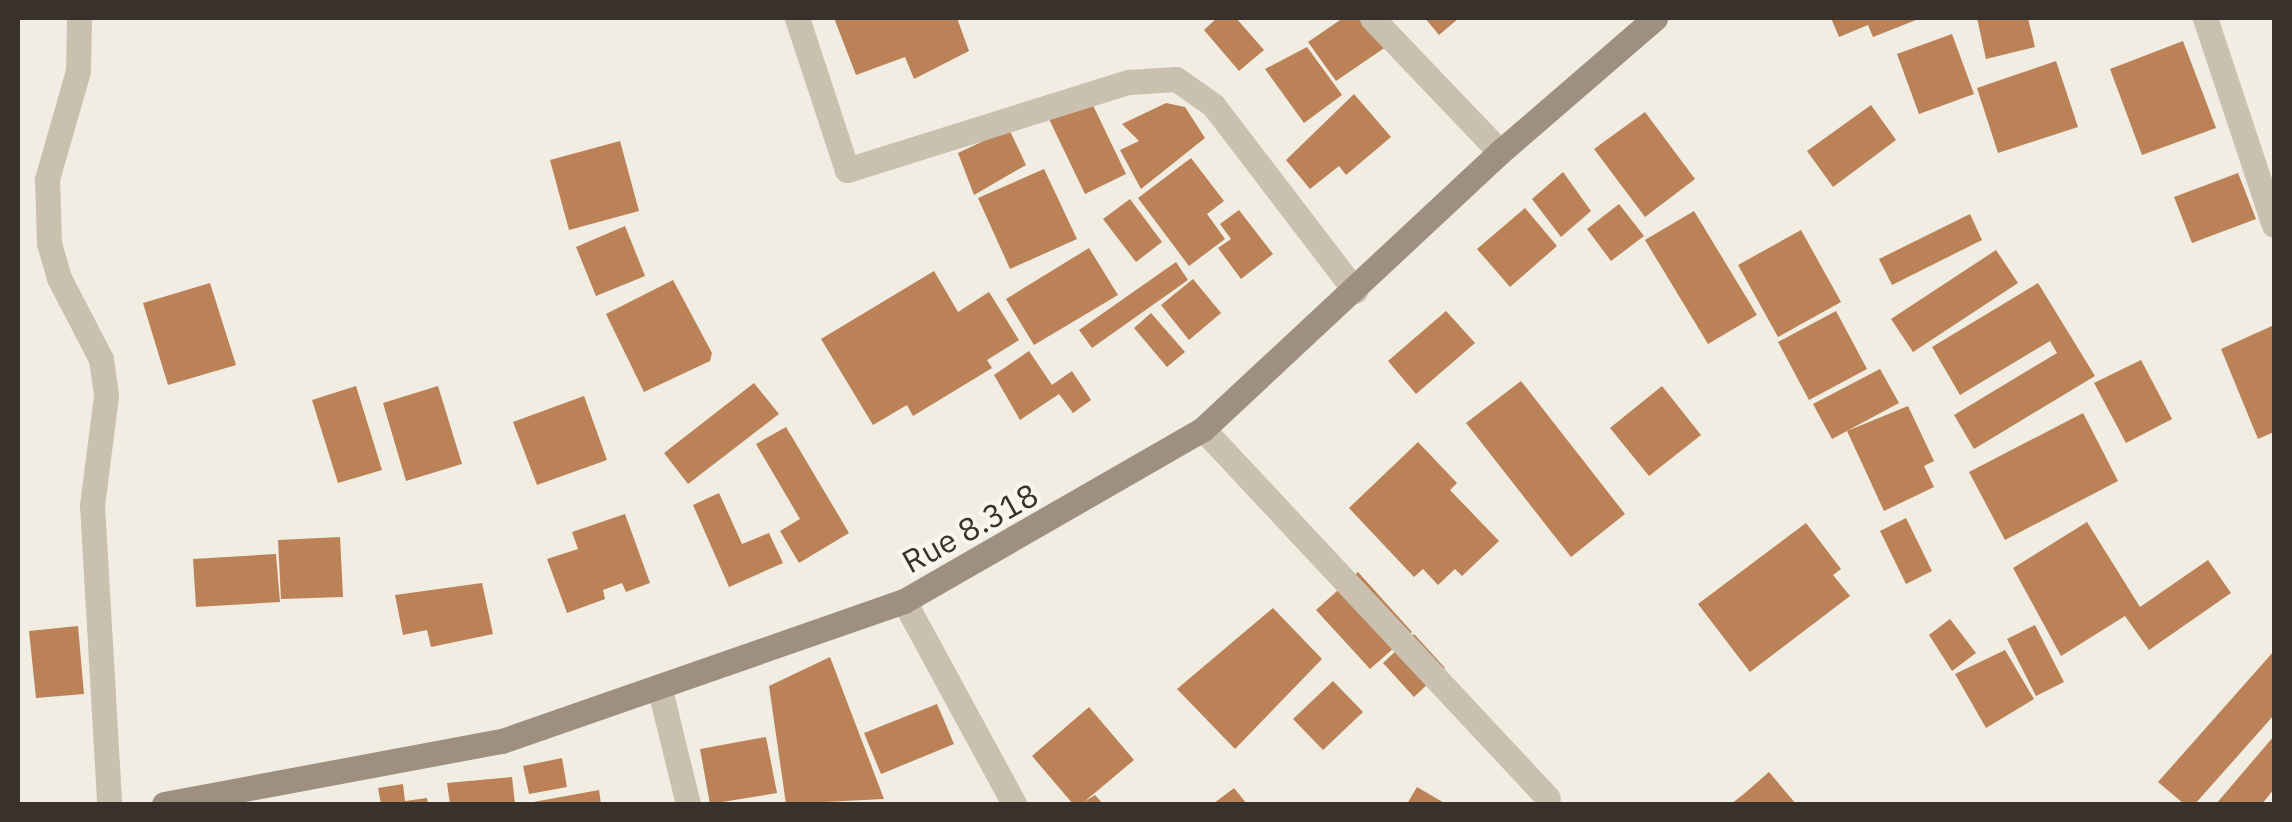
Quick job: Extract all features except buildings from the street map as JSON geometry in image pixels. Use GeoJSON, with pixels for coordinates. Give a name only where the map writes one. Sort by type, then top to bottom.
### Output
{"type":"FeatureCollection","features":[{"type":"Feature","properties":{"kind":"main road","name":"Rue 8.318"},"geometry":{"type":"LineString","coordinates":[[164,804],[502,741],[660,690],[904,602],[1203,429],[1355,292],[1500,152],[1655,18]]}},
{"type":"Feature","properties":{"kind":"street"},"geometry":{"type":"LineString","coordinates":[[79,18],[78,71],[48,179],[49,243],[59,278],[101,359],[106,396],[92,506],[109,804]]}},
{"type":"Feature","properties":{"kind":"street"},"geometry":{"type":"LineString","coordinates":[[796,18],[847,170],[1128,82],[1176,79],[1214,105],[1355,292]]}},
{"type":"Feature","properties":{"kind":"street"},"geometry":{"type":"LineString","coordinates":[[1372,18],[1500,152]]}},
{"type":"Feature","properties":{"kind":"street"},"geometry":{"type":"LineString","coordinates":[[2205,18],[2274,224]]}},
{"type":"Feature","properties":{"kind":"street"},"geometry":{"type":"LineString","coordinates":[[1203,429],[1548,798]]}},
{"type":"Feature","properties":{"kind":"street"},"geometry":{"type":"LineString","coordinates":[[904,602],[1014,804]]}},
{"type":"Feature","properties":{"kind":"street"},"geometry":{"type":"LineString","coordinates":[[660,690],[688,804]]}}]}
